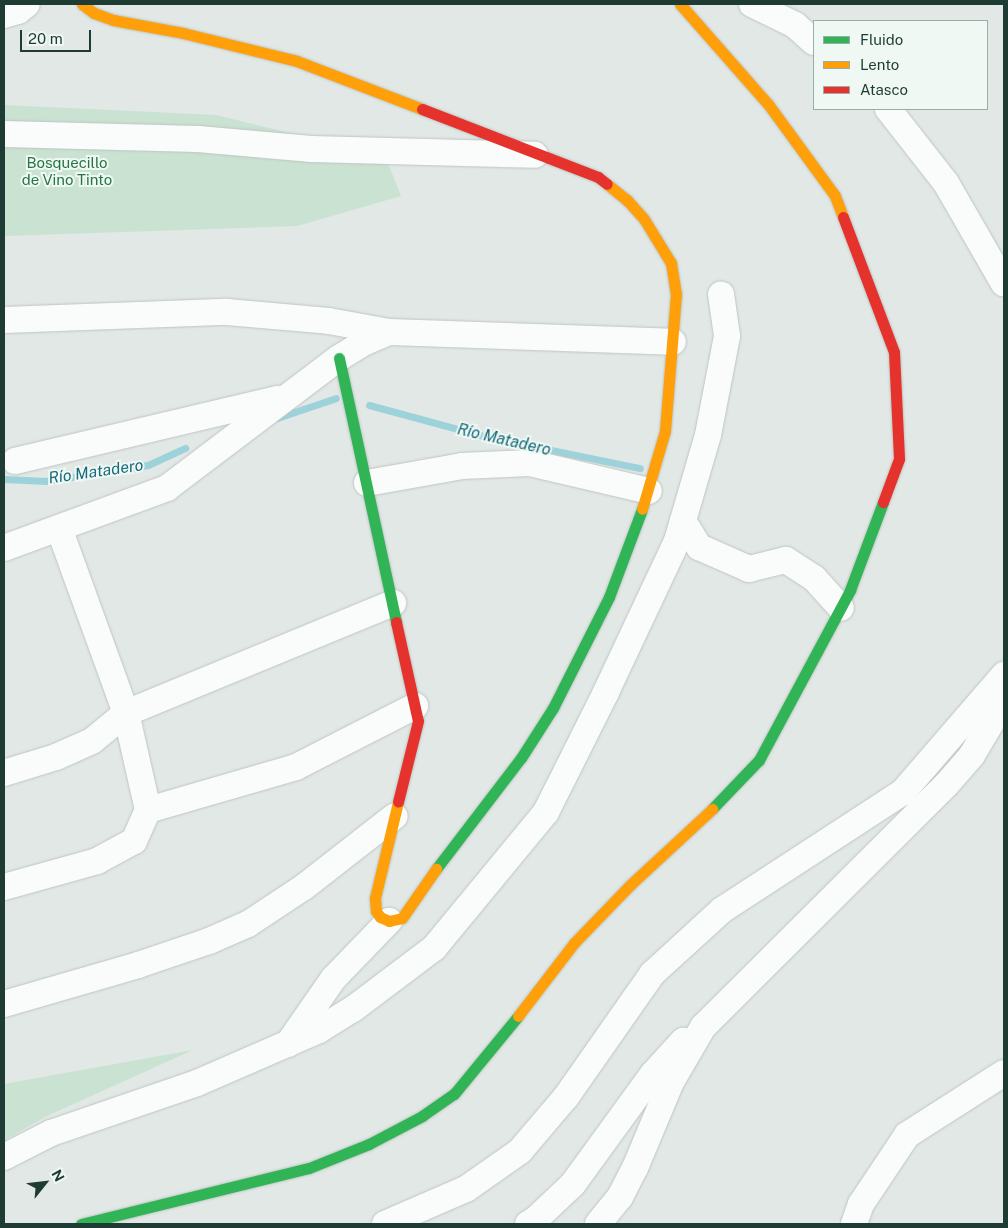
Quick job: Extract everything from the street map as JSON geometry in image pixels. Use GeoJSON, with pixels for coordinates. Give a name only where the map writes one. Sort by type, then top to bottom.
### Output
{"type":"FeatureCollection","features":[{"type":"Feature","properties":{"kind":"street"},"geometry":{"type":"LineString","coordinates":[[4,15],[18,11],[27,4]]}},
{"type":"Feature","properties":{"kind":"street"},"geometry":{"type":"LineString","coordinates":[[82,4],[94,13],[113,20],[183,33],[232,47],[297,61],[598,177],[627,200],[660,242],[671,263],[676,294],[665,431],[649,491],[609,597],[553,708],[521,758],[435,870],[406,914],[402,918],[389,921],[333,979],[288,1044]]}},
{"type":"Feature","properties":{"kind":"street"},"geometry":{"type":"LineString","coordinates":[[81,1224],[309,1168],[369,1144],[422,1116],[454,1094],[488,1056],[574,943],[630,885],[710,811],[759,760],[850,590],[899,459],[894,352],[835,196],[768,104],[680,4]]}},
{"type":"Feature","properties":{"kind":"street"},"geometry":{"type":"LineString","coordinates":[[752,4],[794,25],[813,41]]}},
{"type":"Feature","properties":{"kind":"street"},"geometry":{"type":"LineString","coordinates":[[889,110],[946,183],[1004,284]]}},
{"type":"Feature","properties":{"kind":"street"},"geometry":{"type":"LineString","coordinates":[[4,134],[198,138],[312,149],[546,156]]}},
{"type":"Feature","properties":{"kind":"street"},"geometry":{"type":"LineString","coordinates":[[4,1157],[51,1133],[197,1083],[319,1030],[353,1009],[434,948],[546,812],[606,692],[677,541],[708,435],[727,336],[721,294]]}},
{"type":"Feature","properties":{"kind":"street"},"geometry":{"type":"LineString","coordinates":[[4,320],[227,312],[329,321],[390,332],[673,342]]}},
{"type":"Feature","properties":{"kind":"street"},"geometry":{"type":"LineString","coordinates":[[4,548],[167,488],[340,358],[363,343],[390,332]]}},
{"type":"Feature","properties":{"kind":"street"},"geometry":{"type":"LineString","coordinates":[[340,358],[418,721],[374,905],[380,917],[389,921]]}},
{"type":"Feature","properties":{"kind":"street"},"geometry":{"type":"LineString","coordinates":[[15,461],[288,397]]}},
{"type":"Feature","properties":{"kind":"street"},"geometry":{"type":"LineString","coordinates":[[367,483],[462,466],[530,463],[649,491]]}},
{"type":"Feature","properties":{"kind":"street"},"geometry":{"type":"LineString","coordinates":[[683,521],[699,547],[749,569],[786,560],[814,578],[841,608]]}},
{"type":"Feature","properties":{"kind":"street"},"geometry":{"type":"LineString","coordinates":[[4,887],[97,861],[134,841],[148,810],[126,713],[59,528]]}},
{"type":"Feature","properties":{"kind":"street"},"geometry":{"type":"LineString","coordinates":[[4,774],[46,760],[92,741],[126,713],[393,603]]}},
{"type":"Feature","properties":{"kind":"street"},"geometry":{"type":"LineString","coordinates":[[385,1224],[466,1188],[520,1151],[566,1097],[652,974],[722,910],[903,792],[1004,675]]}},
{"type":"Feature","properties":{"kind":"street"},"geometry":{"type":"LineString","coordinates":[[528,1224],[536,1219],[573,1184],[653,1074],[679,1044],[703,1027],[947,784],[972,755],[1004,701]]}},
{"type":"Feature","properties":{"kind":"street"},"geometry":{"type":"LineString","coordinates":[[148,810],[296,767],[415,706]]}},
{"type":"Feature","properties":{"kind":"street"},"geometry":{"type":"LineString","coordinates":[[4,1004],[147,962],[209,941],[248,924],[304,887],[395,816]]}},
{"type":"Feature","properties":{"kind":"street"},"geometry":{"type":"LineString","coordinates":[[598,1224],[620,1197],[671,1082],[703,1027]]}},
{"type":"Feature","properties":{"kind":"street"},"geometry":{"type":"LineString","coordinates":[[854,1224],[861,1204],[907,1135],[1004,1073]]}},
{"type":"Feature","properties":{"kind":"green space","name":"Bosquecillo de Vino Tinto"},"geometry":{"type":"Polygon","coordinates":[[[4,105],[216,115],[385,156],[401,196],[297,226],[4,236],[4,105]]]}},
{"type":"Feature","properties":{"kind":"green space"},"geometry":{"type":"Polygon","coordinates":[[[193,1050],[47,1116],[4,1140],[4,1084],[193,1050]]]}},
{"type":"Feature","properties":{"kind":"waterway","name":"Río Matadero"},"geometry":{"type":"LineString","coordinates":[[277,418],[336,398]]}},
{"type":"Feature","properties":{"kind":"waterway","name":"Río Matadero"},"geometry":{"type":"LineString","coordinates":[[369,405],[487,437],[640,468]]}},
{"type":"Feature","properties":{"kind":"waterway","name":"Río Matadero"},"geometry":{"type":"LineString","coordinates":[[4,479],[46,481],[148,465],[185,448]]}},
{"type":"Feature","properties":{"kind":"traffic: fast"},"geometry":{"type":"LineString","coordinates":[[339,358],[396,622]]}},
{"type":"Feature","properties":{"kind":"traffic: fast"},"geometry":{"type":"LineString","coordinates":[[712,809],[759,760],[850,590],[883,502]]}},
{"type":"Feature","properties":{"kind":"traffic: fast"},"geometry":{"type":"LineString","coordinates":[[436,869],[521,758],[553,708],[609,597],[642,509]]}},
{"type":"Feature","properties":{"kind":"traffic: fast"},"geometry":{"type":"LineString","coordinates":[[81,1224],[309,1168],[369,1144],[422,1116],[454,1094],[518,1016]]}},
{"type":"Feature","properties":{"kind":"traffic: slow"},"geometry":{"type":"LineString","coordinates":[[82,4],[94,13],[113,20],[183,33],[297,61],[422,109]]}},
{"type":"Feature","properties":{"kind":"traffic: slow"},"geometry":{"type":"LineString","coordinates":[[680,4],[768,104],[835,196],[843,217]]}},
{"type":"Feature","properties":{"kind":"traffic: slow"},"geometry":{"type":"LineString","coordinates":[[607,184],[627,200],[644,219],[671,263],[676,294],[665,431],[642,509]]}},
{"type":"Feature","properties":{"kind":"traffic: slow"},"geometry":{"type":"LineString","coordinates":[[398,802],[375,898],[376,911],[380,917],[389,921],[402,918],[436,869]]}},
{"type":"Feature","properties":{"kind":"traffic: slow"},"geometry":{"type":"LineString","coordinates":[[518,1016],[574,943],[630,885],[712,809]]}},
{"type":"Feature","properties":{"kind":"traffic: jam"},"geometry":{"type":"LineString","coordinates":[[422,109],[598,177],[607,184]]}},
{"type":"Feature","properties":{"kind":"traffic: jam"},"geometry":{"type":"LineString","coordinates":[[843,217],[894,352],[899,459],[883,502]]}},
{"type":"Feature","properties":{"kind":"traffic: jam"},"geometry":{"type":"LineString","coordinates":[[396,622],[418,721],[398,802]]}}]}
